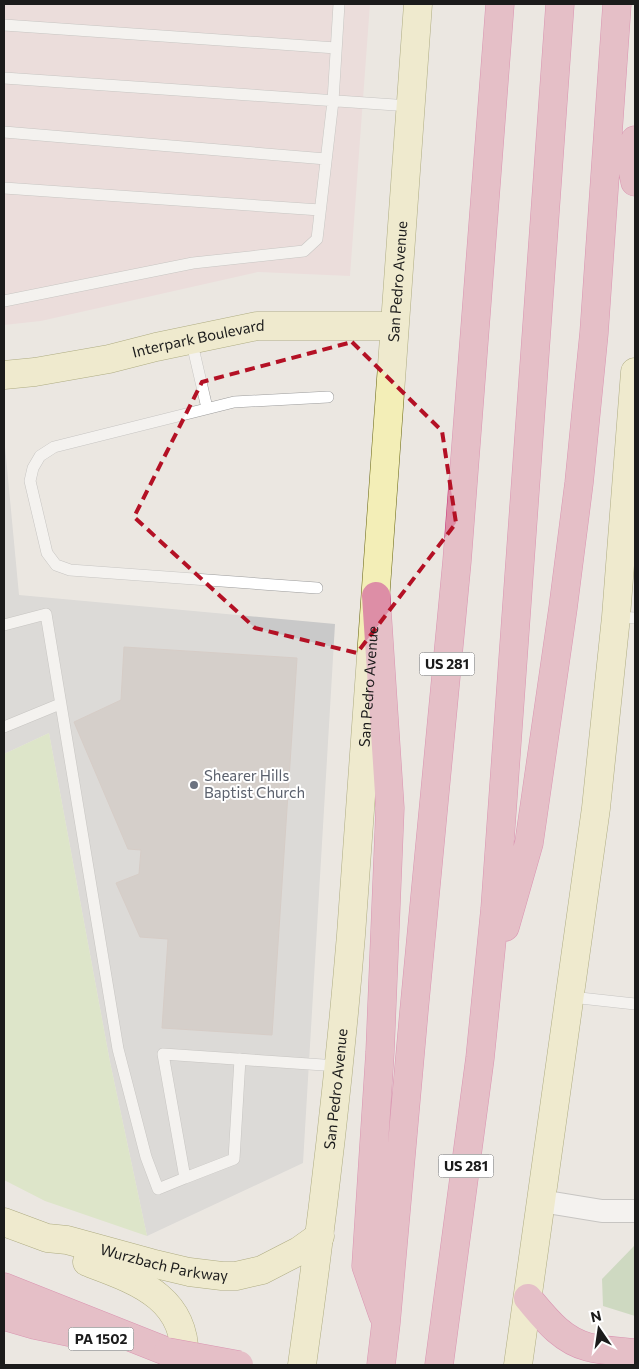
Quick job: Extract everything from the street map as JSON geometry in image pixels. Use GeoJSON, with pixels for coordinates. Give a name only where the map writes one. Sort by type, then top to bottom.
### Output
{"type":"FeatureCollection","features":[{"type":"Feature","properties":{"kind":"highway","name":"US 281"},"geometry":{"type":"LineString","coordinates":[[381,1365],[458,551],[500,4]]}},
{"type":"Feature","properties":{"kind":"highway","name":"US 281"},"geometry":{"type":"LineString","coordinates":[[441,1353],[471,1134],[487,991],[502,811],[560,4]]}},
{"type":"Feature","properties":{"kind":"highway"},"geometry":{"type":"LineString","coordinates":[[487,991],[529,843],[562,618],[590,385],[617,4]]}},
{"type":"Feature","properties":{"kind":"highway"},"geometry":{"type":"LineString","coordinates":[[635,140],[633,172],[635,182]]}},
{"type":"Feature","properties":{"kind":"highway"},"geometry":{"type":"LineString","coordinates":[[376,596],[390,808],[379,1072],[366,1266],[386,1323]]}},
{"type":"Feature","properties":{"kind":"highway"},"geometry":{"type":"LineString","coordinates":[[4,1287],[38,1314]]}},
{"type":"Feature","properties":{"kind":"highway"},"geometry":{"type":"LineString","coordinates":[[528,1298],[559,1333],[571,1340],[588,1347],[635,1353]]}},
{"type":"Feature","properties":{"kind":"highway","name":"PA 1502"},"geometry":{"type":"LineString","coordinates":[[4,1316],[38,1314],[176,1359],[239,1365]]}},
{"type":"Feature","properties":{"kind":"main road","name":"San Pedro Avenue"},"geometry":{"type":"LineString","coordinates":[[302,1365],[320,1236],[340,1066],[352,935],[418,4]]}},
{"type":"Feature","properties":{"kind":"main road","name":"Interpark Boulevard"},"geometry":{"type":"LineString","coordinates":[[4,374],[35,372],[109,359],[191,339],[257,326],[394,326]]}},
{"type":"Feature","properties":{"kind":"main road"},"geometry":{"type":"LineString","coordinates":[[518,1365],[596,808],[626,618],[635,372]]}},
{"type":"Feature","properties":{"kind":"main road","name":"Wurzbach Parkway"},"geometry":{"type":"LineString","coordinates":[[4,1222],[46,1238],[67,1240],[170,1267],[222,1276],[236,1276],[262,1270],[299,1251],[320,1236]]}},
{"type":"Feature","properties":{"kind":"main road"},"geometry":{"type":"LineString","coordinates":[[46,1238],[62,1253],[143,1284],[162,1299],[177,1322],[182,1334],[184,1347],[176,1359]]}},
{"type":"Feature","properties":{"kind":"street"},"geometry":{"type":"LineString","coordinates":[[541,1201],[602,1211],[635,1211]]}},
{"type":"Feature","properties":{"kind":"lane"},"geometry":{"type":"LineString","coordinates":[[4,301],[193,263],[304,251],[317,239],[333,101],[339,4]]}},
{"type":"Feature","properties":{"kind":"lane"},"geometry":{"type":"LineString","coordinates":[[4,25],[336,48]]}},
{"type":"Feature","properties":{"kind":"lane"},"geometry":{"type":"LineString","coordinates":[[4,78],[410,106]]}},
{"type":"Feature","properties":{"kind":"lane"},"geometry":{"type":"LineString","coordinates":[[4,132],[326,159]]}},
{"type":"Feature","properties":{"kind":"lane"},"geometry":{"type":"LineString","coordinates":[[4,188],[320,210]]}},
{"type":"Feature","properties":{"kind":"lane"},"geometry":{"type":"LineString","coordinates":[[191,339],[207,408]]}},
{"type":"Feature","properties":{"kind":"lane"},"geometry":{"type":"LineString","coordinates":[[317,588],[70,570],[56,565],[47,553],[30,481],[33,468],[40,456],[54,448],[234,402],[328,397]]}},
{"type":"Feature","properties":{"kind":"lane"},"geometry":{"type":"LineString","coordinates":[[4,625],[46,614],[118,1048],[146,1157],[158,1189],[234,1159],[240,1059]]}},
{"type":"Feature","properties":{"kind":"lane"},"geometry":{"type":"LineString","coordinates":[[4,728],[60,704]]}},
{"type":"Feature","properties":{"kind":"lane"},"geometry":{"type":"LineString","coordinates":[[571,997],[635,1004]]}},
{"type":"Feature","properties":{"kind":"lane"},"geometry":{"type":"LineString","coordinates":[[185,1178],[163,1054],[340,1066]]}},
{"type":"Feature","properties":{"kind":"highlighted area"},"geometry":{"type":"Polygon","coordinates":[[[352,342],[442,431],[456,523],[357,653],[255,628],[134,517],[202,382],[352,342]]]}},
{"type":"Feature","properties":{"kind":"shaded area"},"geometry":{"type":"Polygon","coordinates":[[[4,4],[370,4],[350,276],[258,272],[41,321],[4,325],[4,4]]]}},
{"type":"Feature","properties":{"kind":"shaded area"},"geometry":{"type":"Polygon","coordinates":[[[4,436],[19,595],[335,624],[303,1163],[147,1236],[110,1062],[49,733],[4,754],[4,436]]]}},
{"type":"Feature","properties":{"kind":"green space"},"geometry":{"type":"Polygon","coordinates":[[[49,733],[110,1062],[147,1236],[45,1201],[4,1180],[4,754],[49,733]]]}},
{"type":"Feature","properties":{"kind":"green space"},"geometry":{"type":"Polygon","coordinates":[[[635,1245],[635,1316],[603,1306],[602,1279],[635,1245]]]}},
{"type":"Feature","properties":{"kind":"building","name":"Shearer Hills Baptist Church"},"geometry":{"type":"Polygon","coordinates":[[[124,647],[297,658],[272,1035],[162,1028],[168,939],[140,937],[116,883],[139,874],[141,850],[128,849],[74,722],[121,700],[124,647]]]}},
{"type":"Feature","properties":{"kind":"place","name":"Shearer Hills Baptist Church"},"geometry":{"type":"Point","coordinates":[194,785]}}]}
